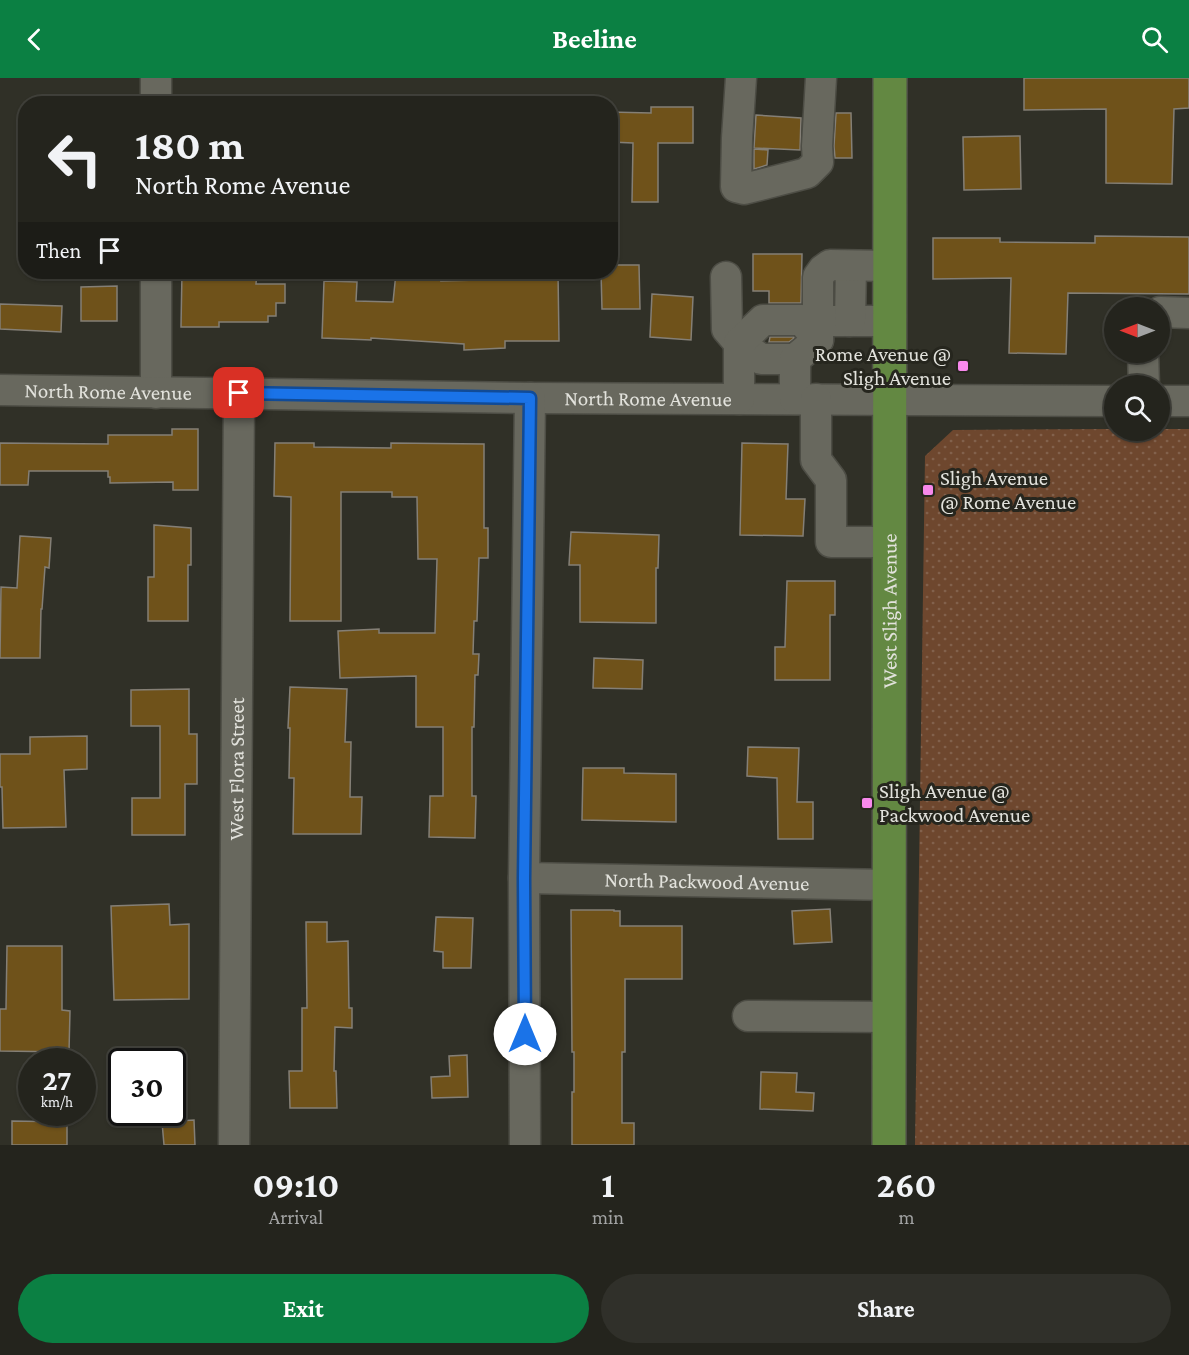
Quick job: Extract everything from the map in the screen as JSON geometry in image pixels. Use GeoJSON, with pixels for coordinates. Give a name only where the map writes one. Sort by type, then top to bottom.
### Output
{"type":"FeatureCollection","features":[{"type":"Feature","properties":{"kind":"main road","name":"West Sligh Avenue"},"geometry":{"type":"LineString","coordinates":[[889,1145],[890,78]]}},
{"type":"Feature","properties":{"kind":"street"},"geometry":{"type":"LineString","coordinates":[[156,78],[156,96]]}},
{"type":"Feature","properties":{"kind":"street"},"geometry":{"type":"LineString","coordinates":[[741,78],[736,187],[744,189],[807,173],[818,162],[821,78]]}},
{"type":"Feature","properties":{"kind":"street"},"geometry":{"type":"LineString","coordinates":[[890,266],[830,265],[818,277],[806,399],[816,460],[831,480],[831,542],[890,542]]}},
{"type":"Feature","properties":{"kind":"street"},"geometry":{"type":"LineString","coordinates":[[850,321],[851,266]]}},
{"type":"Feature","properties":{"kind":"street"},"geometry":{"type":"LineString","coordinates":[[726,277],[727,329],[739,343],[761,359],[850,321],[890,321]]}},
{"type":"Feature","properties":{"kind":"street"},"geometry":{"type":"LineString","coordinates":[[156,279],[156,393]]}},
{"type":"Feature","properties":{"kind":"street"},"geometry":{"type":"LineString","coordinates":[[1170,312],[1189,313]]}},
{"type":"Feature","properties":{"kind":"street"},"geometry":{"type":"LineString","coordinates":[[739,399],[739,343],[763,320],[802,320],[810,340]]}},
{"type":"Feature","properties":{"kind":"street","name":"North Rome Avenue"},"geometry":{"type":"LineString","coordinates":[[0,390],[530,398],[1104,400]]}},
{"type":"Feature","properties":{"kind":"street","name":"West Flora Street"},"geometry":{"type":"LineString","coordinates":[[234,1145],[239,393]]}},
{"type":"Feature","properties":{"kind":"street"},"geometry":{"type":"LineString","coordinates":[[525,1145],[524,878],[530,398]]}},
{"type":"Feature","properties":{"kind":"street"},"geometry":{"type":"LineString","coordinates":[[1170,401],[1189,401]]}},
{"type":"Feature","properties":{"kind":"street","name":"North Packwood Avenue"},"geometry":{"type":"LineString","coordinates":[[524,878],[890,885]]}},
{"type":"Feature","properties":{"kind":"street"},"geometry":{"type":"LineString","coordinates":[[748,1017],[889,1017]]}},
{"type":"Feature","properties":{"kind":"shaded area"},"geometry":{"type":"Polygon","coordinates":[[[1104,429],[1104,441],[1170,441],[1170,429],[1189,429],[1189,1145],[915,1145],[925,456],[953,430],[1104,429]]]}},
{"type":"Feature","properties":{"kind":"building"},"geometry":{"type":"Polygon","coordinates":[[[1024,78],[1189,78],[1189,108],[1174,109],[1172,184],[1106,183],[1106,109],[1024,110],[1024,78]]]}},
{"type":"Feature","properties":{"kind":"building"},"geometry":{"type":"Polygon","coordinates":[[[651,107],[693,107],[693,143],[658,143],[658,202],[632,202],[633,143],[618,142],[618,112],[651,113],[651,107]]]}},
{"type":"Feature","properties":{"kind":"building"},"geometry":{"type":"Polygon","coordinates":[[[836,113],[851,113],[852,158],[835,158],[836,113]]]}},
{"type":"Feature","properties":{"kind":"building"},"geometry":{"type":"Polygon","coordinates":[[[756,115],[801,118],[800,150],[754,148],[756,115]]]}},
{"type":"Feature","properties":{"kind":"building"},"geometry":{"type":"Polygon","coordinates":[[[1020,136],[1021,189],[964,190],[963,137],[1020,136]]]}},
{"type":"Feature","properties":{"kind":"building"},"geometry":{"type":"Polygon","coordinates":[[[754,149],[768,150],[767,165],[754,169],[754,149]]]}},
{"type":"Feature","properties":{"kind":"building"},"geometry":{"type":"Polygon","coordinates":[[[1095,236],[1189,237],[1189,294],[1068,293],[1066,354],[1009,353],[1011,278],[933,279],[933,238],[1000,238],[1000,242],[1095,243],[1095,236]]]}},
{"type":"Feature","properties":{"kind":"building"},"geometry":{"type":"Polygon","coordinates":[[[753,254],[802,254],[801,303],[769,303],[769,291],[753,291],[753,254]]]}},
{"type":"Feature","properties":{"kind":"building"},"geometry":{"type":"Polygon","coordinates":[[[618,265],[639,265],[640,309],[602,309],[601,279],[618,279],[618,265]]]}},
{"type":"Feature","properties":{"kind":"building"},"geometry":{"type":"Polygon","coordinates":[[[182,279],[256,279],[256,284],[285,284],[285,303],[276,303],[276,316],[268,316],[268,322],[219,322],[219,327],[181,327],[182,279]]]}},
{"type":"Feature","properties":{"kind":"building"},"geometry":{"type":"Polygon","coordinates":[[[395,279],[441,279],[441,281],[558,279],[559,341],[505,341],[505,348],[464,350],[464,344],[371,338],[371,340],[322,338],[324,281],[357,282],[356,301],[393,302],[395,279]]]}},
{"type":"Feature","properties":{"kind":"building"},"geometry":{"type":"Polygon","coordinates":[[[117,286],[117,321],[81,321],[81,287],[117,286]]]}},
{"type":"Feature","properties":{"kind":"building"},"geometry":{"type":"Polygon","coordinates":[[[652,294],[693,297],[691,340],[650,337],[652,294]]]}},
{"type":"Feature","properties":{"kind":"building"},"geometry":{"type":"Polygon","coordinates":[[[0,304],[62,306],[61,332],[0,329],[0,304]]]}},
{"type":"Feature","properties":{"kind":"building"},"geometry":{"type":"Polygon","coordinates":[[[770,337],[794,338],[789,342],[769,342],[770,337]]]}},
{"type":"Feature","properties":{"kind":"building"},"geometry":{"type":"Polygon","coordinates":[[[172,429],[198,429],[198,490],[173,490],[173,482],[110,483],[108,471],[29,471],[28,485],[0,485],[0,443],[108,444],[108,435],[172,435],[172,429]]]}},
{"type":"Feature","properties":{"kind":"building"},"geometry":{"type":"Polygon","coordinates":[[[275,443],[314,443],[314,447],[391,448],[391,443],[484,444],[484,528],[488,528],[488,558],[479,558],[477,621],[474,621],[473,654],[479,654],[478,675],[475,675],[474,727],[472,727],[472,796],[476,796],[475,838],[429,837],[430,796],[443,796],[443,727],[416,727],[416,676],[340,678],[338,631],[379,629],[379,633],[435,633],[437,559],[418,559],[417,497],[392,497],[392,492],[341,492],[341,621],[290,621],[291,497],[274,496],[275,443]]]}},
{"type":"Feature","properties":{"kind":"building"},"geometry":{"type":"Polygon","coordinates":[[[742,443],[788,444],[786,499],[805,499],[803,536],[740,535],[742,443]]]}},
{"type":"Feature","properties":{"kind":"building"},"geometry":{"type":"Polygon","coordinates":[[[154,525],[191,528],[191,565],[188,565],[188,621],[148,621],[148,577],[154,577],[154,525]]]}},
{"type":"Feature","properties":{"kind":"building"},"geometry":{"type":"Polygon","coordinates":[[[571,532],[659,535],[658,568],[656,568],[656,623],[580,622],[580,565],[569,565],[571,532]]]}},
{"type":"Feature","properties":{"kind":"building"},"geometry":{"type":"Polygon","coordinates":[[[20,536],[51,538],[49,568],[45,567],[41,609],[40,658],[0,658],[1,587],[17,588],[20,536]]]}},
{"type":"Feature","properties":{"kind":"building"},"geometry":{"type":"Polygon","coordinates":[[[787,581],[835,581],[835,615],[830,615],[830,680],[775,680],[775,647],[785,647],[787,581]]]}},
{"type":"Feature","properties":{"kind":"building"},"geometry":{"type":"Polygon","coordinates":[[[594,658],[643,660],[642,689],[593,688],[594,658]]]}},
{"type":"Feature","properties":{"kind":"building"},"geometry":{"type":"Polygon","coordinates":[[[290,687],[347,689],[345,742],[351,742],[350,797],[362,797],[361,834],[293,834],[294,778],[289,778],[290,687]]]}},
{"type":"Feature","properties":{"kind":"building"},"geometry":{"type":"Polygon","coordinates":[[[189,689],[189,734],[197,734],[197,784],[185,784],[185,835],[132,835],[132,798],[160,798],[160,726],[131,726],[131,690],[189,689]]]}},
{"type":"Feature","properties":{"kind":"building"},"geometry":{"type":"Polygon","coordinates":[[[87,736],[87,769],[64,770],[66,827],[3,828],[0,754],[30,754],[30,737],[87,736]]]}},
{"type":"Feature","properties":{"kind":"building"},"geometry":{"type":"Polygon","coordinates":[[[748,747],[799,748],[797,802],[813,802],[813,839],[778,839],[777,778],[747,776],[748,747]]]}},
{"type":"Feature","properties":{"kind":"building"},"geometry":{"type":"Polygon","coordinates":[[[583,768],[624,768],[624,773],[676,774],[676,822],[582,820],[583,768]]]}},
{"type":"Feature","properties":{"kind":"building"},"geometry":{"type":"Polygon","coordinates":[[[169,904],[170,925],[189,924],[189,999],[114,1000],[111,906],[169,904]]]}},
{"type":"Feature","properties":{"kind":"building"},"geometry":{"type":"Polygon","coordinates":[[[830,909],[832,942],[794,944],[792,911],[830,909]]]}},
{"type":"Feature","properties":{"kind":"building"},"geometry":{"type":"Polygon","coordinates":[[[571,910],[620,911],[620,926],[682,926],[682,979],[625,979],[622,1123],[634,1123],[634,1145],[572,1145],[574,1052],[572,1052],[571,910]]]}},
{"type":"Feature","properties":{"kind":"building"},"geometry":{"type":"Polygon","coordinates":[[[436,917],[473,918],[471,968],[443,968],[443,952],[434,951],[436,917]]]}},
{"type":"Feature","properties":{"kind":"building"},"geometry":{"type":"Polygon","coordinates":[[[306,922],[327,922],[327,942],[348,941],[349,1008],[352,1008],[352,1028],[335,1027],[334,1071],[336,1071],[337,1108],[290,1108],[289,1071],[302,1071],[302,1008],[307,1008],[306,922]]]}},
{"type":"Feature","properties":{"kind":"building"},"geometry":{"type":"Polygon","coordinates":[[[7,946],[62,946],[62,1010],[70,1011],[69,1048],[18,1048],[18,1051],[0,1051],[0,1009],[6,1009],[7,946]]]}},
{"type":"Feature","properties":{"kind":"building"},"geometry":{"type":"Polygon","coordinates":[[[467,1055],[468,1097],[432,1098],[431,1077],[450,1076],[449,1056],[467,1055]]]}},
{"type":"Feature","properties":{"kind":"building"},"geometry":{"type":"Polygon","coordinates":[[[761,1072],[797,1073],[796,1092],[814,1093],[813,1111],[760,1109],[761,1072]]]}},
{"type":"Feature","properties":{"kind":"building"},"geometry":{"type":"Polygon","coordinates":[[[186,1120],[194,1120],[195,1145],[164,1145],[162,1126],[186,1126],[186,1120]]]}},
{"type":"Feature","properties":{"kind":"building"},"geometry":{"type":"Polygon","coordinates":[[[12,1121],[18,1121],[18,1126],[67,1126],[67,1145],[12,1145],[12,1121]]]}},
{"type":"Feature","properties":{"kind":"place","name":"Rome Avenue @ Sligh Avenue"},"geometry":{"type":"Point","coordinates":[963,366]}},
{"type":"Feature","properties":{"kind":"place","name":"Sligh Avenue @ Rome Avenue"},"geometry":{"type":"Point","coordinates":[928,490]}},
{"type":"Feature","properties":{"kind":"place","name":"Sligh Avenue @ Packwood Avenue"},"geometry":{"type":"Point","coordinates":[867,803]}},
{"type":"Feature","properties":{"kind":"route"},"geometry":{"type":"LineString","coordinates":[[239,393],[530,398],[524,878],[525,1034]]}}]}
